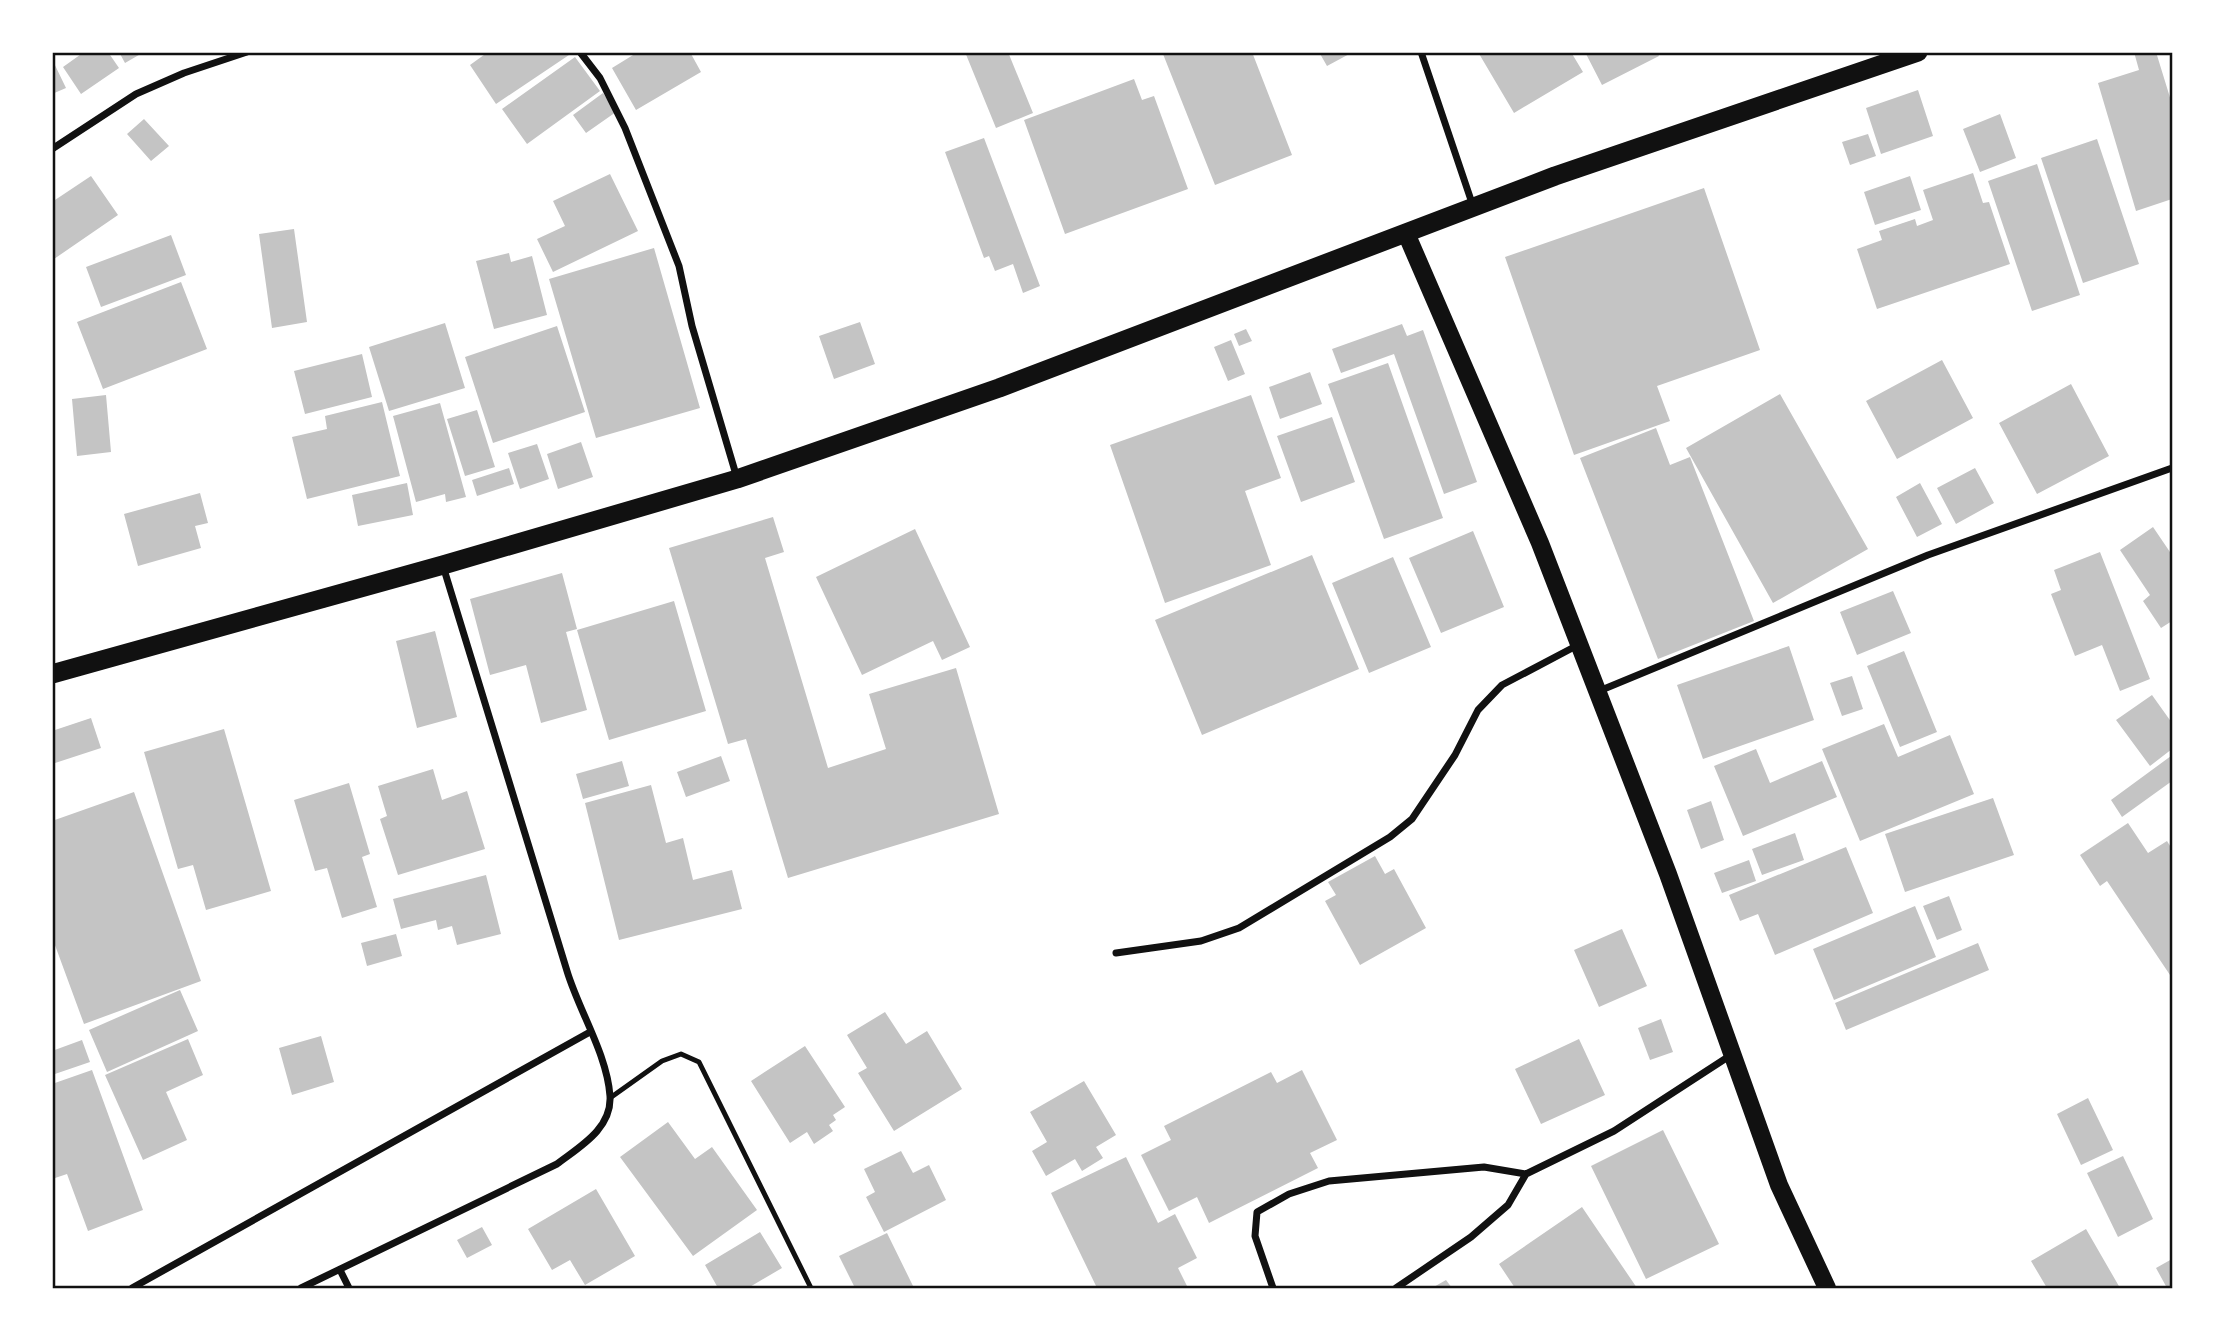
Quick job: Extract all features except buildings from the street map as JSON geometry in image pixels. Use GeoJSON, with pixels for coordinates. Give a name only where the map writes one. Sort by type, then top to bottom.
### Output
{"type":"FeatureCollection","features":[{"type":"Feature","properties":{"kind":"highway"},"geometry":{"type":"LineString","coordinates":[[52,674],[443,565],[737,479],[999,388],[1555,176],[1918,52]]}},
{"type":"Feature","properties":{"kind":"main road"},"geometry":{"type":"LineString","coordinates":[[1406,233],[1489,421],[1599,691],[1779,1185],[1827,1289]]}},
{"type":"Feature","properties":{"kind":"street"},"geometry":{"type":"LineString","coordinates":[[52,149],[136,94],[184,73],[247,52]]}},
{"type":"Feature","properties":{"kind":"street"},"geometry":{"type":"LineString","coordinates":[[580,52],[600,78],[625,128],[679,266],[692,326],[737,479]]}},
{"type":"Feature","properties":{"kind":"street"},"geometry":{"type":"LineString","coordinates":[[1421,52],[1473,207]]}},
{"type":"Feature","properties":{"kind":"street"},"geometry":{"type":"LineString","coordinates":[[1599,691],[1928,555],[2172,468]]}},
{"type":"Feature","properties":{"kind":"street"},"geometry":{"type":"LineString","coordinates":[[301,1289],[557,1164],[591,1138],[604,1124],[610,1098],[590,1032],[569,978],[443,565]]}},
{"type":"Feature","properties":{"kind":"street"},"geometry":{"type":"LineString","coordinates":[[1116,953],[1201,941],[1238,928],[1390,837],[1412,819],[1455,754],[1478,710],[1502,685],[1579,645]]}},
{"type":"Feature","properties":{"kind":"street"},"geometry":{"type":"LineString","coordinates":[[132,1289],[590,1032]]}},
{"type":"Feature","properties":{"kind":"street"},"geometry":{"type":"LineString","coordinates":[[1396,1289],[1471,1237],[1508,1205],[1526,1174],[1614,1131],[1732,1055]]}},
{"type":"Feature","properties":{"kind":"street"},"geometry":{"type":"LineString","coordinates":[[1273,1289],[1255,1236],[1257,1212],[1289,1194],[1329,1181],[1484,1167],[1526,1174]]}},
{"type":"Feature","properties":{"kind":"street"},"geometry":{"type":"LineString","coordinates":[[340,1270],[349,1289]]}},
{"type":"Feature","properties":{"kind":"lane"},"geometry":{"type":"LineString","coordinates":[[610,1098],[662,1061],[681,1054],[699,1062],[811,1289]]}}]}
